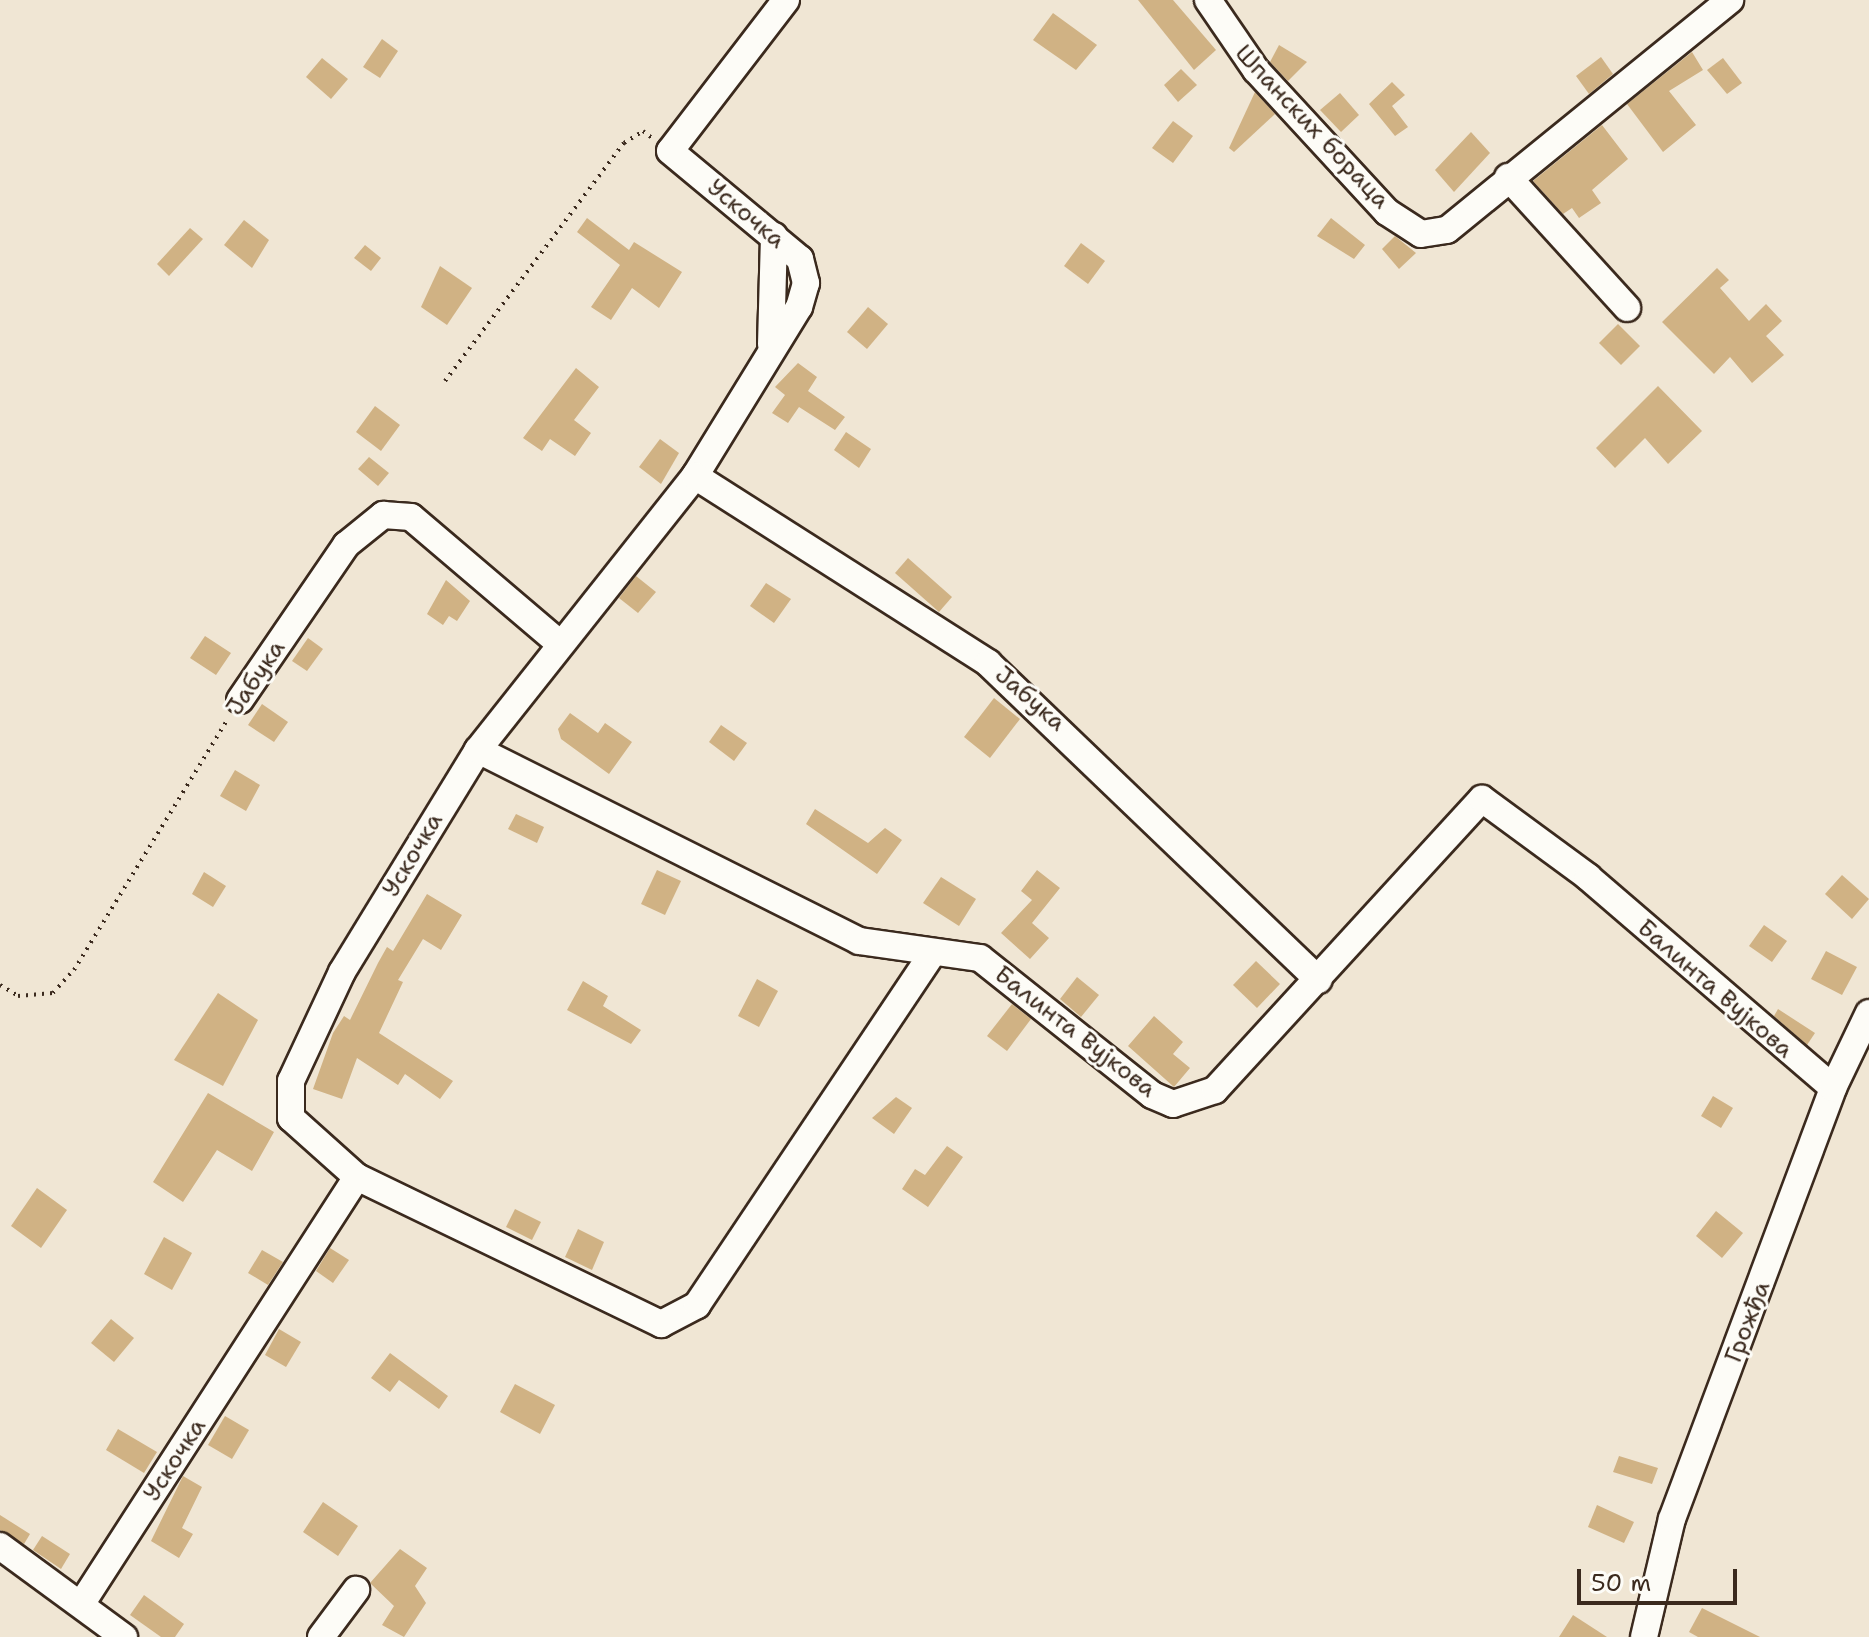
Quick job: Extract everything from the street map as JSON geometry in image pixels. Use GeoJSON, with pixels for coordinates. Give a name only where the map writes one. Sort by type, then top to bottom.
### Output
{"type":"FeatureCollection","features":[{"type":"Feature","properties":{"kind":"street"},"geometry":{"type":"LineString","coordinates":[[670,151],[786,0]]}},
{"type":"Feature","properties":{"kind":"street","name":"Шпанских бораца"},"geometry":{"type":"LineString","coordinates":[[1208,0],[1256,70],[1387,212],[1421,234],[1447,230],[1508,177],[1730,0]]}},
{"type":"Feature","properties":{"kind":"street","name":"Ускочка"},"geometry":{"type":"LineString","coordinates":[[82,1603],[357,1177],[291,1118],[291,1081],[342,972],[478,750],[559,643],[695,476],[771,344],[774,236],[670,151]]}},
{"type":"Feature","properties":{"kind":"street"},"geometry":{"type":"LineString","coordinates":[[1508,177],[1627,308]]}},
{"type":"Feature","properties":{"kind":"street","name":"Јабука"},"geometry":{"type":"LineString","coordinates":[[695,476],[988,663],[1319,980]]}},
{"type":"Feature","properties":{"kind":"street","name":"Јабука"},"geometry":{"type":"LineString","coordinates":[[240,700],[346,545],[383,515],[411,517],[559,643]]}},
{"type":"Feature","properties":{"kind":"street"},"geometry":{"type":"LineString","coordinates":[[357,1177],[641,1320],[682,1319],[931,956],[859,941],[478,750]]}},
{"type":"Feature","properties":{"kind":"street","name":"Балинта Вујкова"},"geometry":{"type":"LineString","coordinates":[[931,956],[980,958],[1152,1095],[1173,1104],[1215,1090],[1482,799],[1588,877],[1833,1088]]}},
{"type":"Feature","properties":{"kind":"street","name":"Грожђа"},"geometry":{"type":"LineString","coordinates":[[1644,1637],[1672,1519],[1833,1088],[1869,1013]]}},
{"type":"Feature","properties":{"kind":"street"},"geometry":{"type":"LineString","coordinates":[[0,1546],[82,1603],[124,1637]]}},
{"type":"Feature","properties":{"kind":"street"},"geometry":{"type":"LineString","coordinates":[[321,1637],[356,1590]]}},
{"type":"Feature","properties":{"kind":"path"},"geometry":{"type":"LineString","coordinates":[[445,381],[624,143],[643,131],[670,151]]}},
{"type":"Feature","properties":{"kind":"path","name":"Јабука"},"geometry":{"type":"LineString","coordinates":[[0,985],[18,996],[53,993],[74,970],[240,700]]}},
{"type":"Feature","properties":{"kind":"building"},"geometry":{"type":"Polygon","coordinates":[[[1138,0],[1173,0],[1216,50],[1194,70],[1138,0]]]}},
{"type":"Feature","properties":{"kind":"building"},"geometry":{"type":"Polygon","coordinates":[[[1053,13],[1097,45],[1076,70],[1033,40],[1053,13]]]}},
{"type":"Feature","properties":{"kind":"building"},"geometry":{"type":"Polygon","coordinates":[[[382,39],[398,51],[380,78],[363,67],[382,39]]]}},
{"type":"Feature","properties":{"kind":"building"},"geometry":{"type":"Polygon","coordinates":[[[1279,45],[1307,62],[1288,81],[1270,62],[1279,45]]]}},
{"type":"Feature","properties":{"kind":"building"},"geometry":{"type":"Polygon","coordinates":[[[1692,52],[1703,70],[1669,91],[1696,125],[1663,152],[1627,104],[1692,52]]]}},
{"type":"Feature","properties":{"kind":"building"},"geometry":{"type":"Polygon","coordinates":[[[1601,57],[1613,74],[1589,94],[1576,76],[1601,57]]]}},
{"type":"Feature","properties":{"kind":"building"},"geometry":{"type":"Polygon","coordinates":[[[322,58],[348,79],[331,99],[306,77],[322,58]]]}},
{"type":"Feature","properties":{"kind":"building"},"geometry":{"type":"Polygon","coordinates":[[[1723,58],[1742,83],[1727,94],[1707,70],[1723,58]]]}},
{"type":"Feature","properties":{"kind":"building"},"geometry":{"type":"Polygon","coordinates":[[[1181,69],[1197,85],[1178,102],[1164,85],[1181,69]]]}},
{"type":"Feature","properties":{"kind":"building"},"geometry":{"type":"Polygon","coordinates":[[[1392,82],[1405,95],[1392,106],[1408,127],[1395,136],[1369,104],[1392,82]]]}},
{"type":"Feature","properties":{"kind":"building"},"geometry":{"type":"Polygon","coordinates":[[[1255,92],[1275,114],[1234,152],[1229,148],[1255,92]]]}},
{"type":"Feature","properties":{"kind":"building"},"geometry":{"type":"Polygon","coordinates":[[[1340,93],[1359,115],[1341,132],[1320,110],[1340,93]]]}},
{"type":"Feature","properties":{"kind":"building"},"geometry":{"type":"Polygon","coordinates":[[[1173,121],[1193,136],[1173,163],[1152,148],[1173,121]]]}},
{"type":"Feature","properties":{"kind":"building"},"geometry":{"type":"Polygon","coordinates":[[[1602,125],[1628,159],[1592,190],[1601,203],[1579,218],[1572,208],[1563,214],[1533,181],[1602,125]]]}},
{"type":"Feature","properties":{"kind":"building"},"geometry":{"type":"Polygon","coordinates":[[[1471,132],[1490,153],[1454,192],[1435,170],[1471,132]]]}},
{"type":"Feature","properties":{"kind":"building"},"geometry":{"type":"Polygon","coordinates":[[[587,218],[629,250],[634,242],[682,272],[659,308],[632,288],[611,320],[591,307],[620,265],[577,232],[587,218]]]}},
{"type":"Feature","properties":{"kind":"building"},"geometry":{"type":"Polygon","coordinates":[[[1331,218],[1365,245],[1354,259],[1317,236],[1331,218]]]}},
{"type":"Feature","properties":{"kind":"building"},"geometry":{"type":"Polygon","coordinates":[[[244,220],[269,240],[252,268],[224,245],[244,220]]]}},
{"type":"Feature","properties":{"kind":"building"},"geometry":{"type":"Polygon","coordinates":[[[190,228],[203,239],[169,276],[157,264],[190,228]]]}},
{"type":"Feature","properties":{"kind":"building"},"geometry":{"type":"Polygon","coordinates":[[[1395,236],[1416,253],[1399,269],[1382,249],[1395,236]]]}},
{"type":"Feature","properties":{"kind":"building"},"geometry":{"type":"Polygon","coordinates":[[[1081,243],[1105,261],[1088,284],[1064,266],[1081,243]]]}},
{"type":"Feature","properties":{"kind":"building"},"geometry":{"type":"Polygon","coordinates":[[[365,245],[381,258],[371,271],[354,258],[365,245]]]}},
{"type":"Feature","properties":{"kind":"building"},"geometry":{"type":"Polygon","coordinates":[[[440,266],[472,288],[447,325],[421,307],[440,266]]]}},
{"type":"Feature","properties":{"kind":"building"},"geometry":{"type":"Polygon","coordinates":[[[1717,268],[1729,280],[1720,288],[1749,321],[1766,304],[1782,321],[1766,336],[1784,355],[1752,383],[1730,357],[1714,374],[1662,322],[1717,268]]]}},
{"type":"Feature","properties":{"kind":"building"},"geometry":{"type":"Polygon","coordinates":[[[868,307],[888,324],[867,349],[847,332],[868,307]]]}},
{"type":"Feature","properties":{"kind":"building"},"geometry":{"type":"Polygon","coordinates":[[[1618,324],[1640,346],[1621,365],[1599,343],[1618,324]]]}},
{"type":"Feature","properties":{"kind":"building"},"geometry":{"type":"Polygon","coordinates":[[[798,363],[817,377],[808,391],[845,417],[835,430],[799,407],[788,423],[772,413],[785,395],[775,387],[798,363]]]}},
{"type":"Feature","properties":{"kind":"building"},"geometry":{"type":"Polygon","coordinates":[[[576,368],[599,387],[574,420],[591,433],[575,456],[550,439],[542,451],[523,438],[576,368]]]}},
{"type":"Feature","properties":{"kind":"building"},"geometry":{"type":"Polygon","coordinates":[[[1658,386],[1702,431],[1668,464],[1645,438],[1615,468],[1596,448],[1658,386]]]}},
{"type":"Feature","properties":{"kind":"building"},"geometry":{"type":"Polygon","coordinates":[[[375,406],[400,425],[381,451],[356,432],[375,406]]]}},
{"type":"Feature","properties":{"kind":"building"},"geometry":{"type":"Polygon","coordinates":[[[846,432],[871,449],[859,468],[834,450],[846,432]]]}},
{"type":"Feature","properties":{"kind":"building"},"geometry":{"type":"Polygon","coordinates":[[[660,439],[679,453],[661,484],[639,467],[660,439]]]}},
{"type":"Feature","properties":{"kind":"building"},"geometry":{"type":"Polygon","coordinates":[[[369,457],[389,473],[378,486],[358,469],[369,457]]]}},
{"type":"Feature","properties":{"kind":"building"},"geometry":{"type":"Polygon","coordinates":[[[908,558],[952,597],[939,612],[895,573],[908,558]]]}},
{"type":"Feature","properties":{"kind":"building"},"geometry":{"type":"Polygon","coordinates":[[[636,576],[656,592],[638,613],[619,598],[636,576]]]}},
{"type":"Feature","properties":{"kind":"building"},"geometry":{"type":"Polygon","coordinates":[[[446,580],[470,601],[457,621],[449,616],[443,625],[427,614],[446,580]]]}},
{"type":"Feature","properties":{"kind":"building"},"geometry":{"type":"Polygon","coordinates":[[[766,583],[791,599],[774,623],[750,606],[766,583]]]}},
{"type":"Feature","properties":{"kind":"building"},"geometry":{"type":"Polygon","coordinates":[[[205,636],[231,653],[216,675],[190,658],[205,636]]]}},
{"type":"Feature","properties":{"kind":"building"},"geometry":{"type":"Polygon","coordinates":[[[308,638],[323,649],[307,671],[292,661],[308,638]]]}},
{"type":"Feature","properties":{"kind":"building"},"geometry":{"type":"Polygon","coordinates":[[[994,698],[1020,719],[990,758],[964,737],[994,698]]]}},
{"type":"Feature","properties":{"kind":"building"},"geometry":{"type":"Polygon","coordinates":[[[262,704],[288,722],[274,742],[248,725],[262,704]]]}},
{"type":"Feature","properties":{"kind":"building"},"geometry":{"type":"Polygon","coordinates":[[[570,713],[598,733],[605,723],[632,742],[609,774],[561,739],[558,729],[570,713]]]}},
{"type":"Feature","properties":{"kind":"building"},"geometry":{"type":"Polygon","coordinates":[[[721,725],[747,743],[734,761],[709,742],[721,725]]]}},
{"type":"Feature","properties":{"kind":"building"},"geometry":{"type":"Polygon","coordinates":[[[235,770],[260,785],[246,811],[220,796],[235,770]]]}},
{"type":"Feature","properties":{"kind":"building"},"geometry":{"type":"Polygon","coordinates":[[[815,809],[868,843],[885,828],[902,840],[877,874],[806,824],[815,809]]]}},
{"type":"Feature","properties":{"kind":"building"},"geometry":{"type":"Polygon","coordinates":[[[516,814],[544,827],[537,843],[508,829],[516,814]]]}},
{"type":"Feature","properties":{"kind":"building"},"geometry":{"type":"Polygon","coordinates":[[[657,870],[681,881],[665,915],[641,904],[657,870]]]}},
{"type":"Feature","properties":{"kind":"building"},"geometry":{"type":"Polygon","coordinates":[[[1037,870],[1060,888],[1032,923],[1049,938],[1030,959],[1001,933],[1032,900],[1021,891],[1037,870]]]}},
{"type":"Feature","properties":{"kind":"building"},"geometry":{"type":"Polygon","coordinates":[[[204,872],[226,886],[213,907],[192,894],[204,872]]]}},
{"type":"Feature","properties":{"kind":"building"},"geometry":{"type":"Polygon","coordinates":[[[1842,875],[1869,899],[1852,919],[1825,894],[1842,875]]]}},
{"type":"Feature","properties":{"kind":"building"},"geometry":{"type":"Polygon","coordinates":[[[941,877],[976,899],[959,926],[923,903],[941,877]]]}},
{"type":"Feature","properties":{"kind":"building"},"geometry":{"type":"Polygon","coordinates":[[[427,894],[462,915],[441,950],[423,939],[398,980],[403,982],[379,1033],[453,1081],[440,1099],[405,1074],[398,1085],[357,1058],[342,1099],[313,1089],[333,1033],[344,1016],[350,1020],[387,947],[393,951],[427,894]]]}},
{"type":"Feature","properties":{"kind":"building"},"geometry":{"type":"Polygon","coordinates":[[[1764,925],[1787,941],[1772,962],[1749,946],[1764,925]]]}},
{"type":"Feature","properties":{"kind":"building"},"geometry":{"type":"Polygon","coordinates":[[[1826,951],[1857,967],[1842,995],[1811,979],[1826,951]]]}},
{"type":"Feature","properties":{"kind":"building"},"geometry":{"type":"Polygon","coordinates":[[[1256,961],[1280,984],[1257,1008],[1233,985],[1256,961]]]}},
{"type":"Feature","properties":{"kind":"building"},"geometry":{"type":"Polygon","coordinates":[[[1077,977],[1099,995],[1081,1017],[1060,999],[1077,977]]]}},
{"type":"Feature","properties":{"kind":"building"},"geometry":{"type":"Polygon","coordinates":[[[757,979],[778,991],[759,1027],[738,1016],[757,979]]]}},
{"type":"Feature","properties":{"kind":"building"},"geometry":{"type":"Polygon","coordinates":[[[583,981],[608,996],[603,1006],[641,1030],[631,1044],[567,1010],[583,981]]]}},
{"type":"Feature","properties":{"kind":"building"},"geometry":{"type":"Polygon","coordinates":[[[218,993],[258,1020],[223,1086],[174,1060],[218,993]]]}},
{"type":"Feature","properties":{"kind":"building"},"geometry":{"type":"Polygon","coordinates":[[[1012,1004],[1031,1019],[1007,1051],[987,1036],[1012,1004]]]}},
{"type":"Feature","properties":{"kind":"building"},"geometry":{"type":"Polygon","coordinates":[[[1778,1009],[1815,1033],[1807,1045],[1774,1016],[1778,1009]]]}},
{"type":"Feature","properties":{"kind":"building"},"geometry":{"type":"Polygon","coordinates":[[[1154,1016],[1183,1042],[1173,1054],[1190,1068],[1174,1087],[1128,1046],[1154,1016]]]}},
{"type":"Feature","properties":{"kind":"building"},"geometry":{"type":"Polygon","coordinates":[[[208,1093],[274,1132],[252,1171],[217,1150],[183,1202],[153,1182],[208,1093]]]}},
{"type":"Feature","properties":{"kind":"building"},"geometry":{"type":"Polygon","coordinates":[[[1713,1096],[1733,1108],[1721,1128],[1701,1116],[1713,1096]]]}},
{"type":"Feature","properties":{"kind":"building"},"geometry":{"type":"Polygon","coordinates":[[[896,1097],[912,1108],[894,1134],[872,1118],[896,1097]]]}},
{"type":"Feature","properties":{"kind":"building"},"geometry":{"type":"Polygon","coordinates":[[[947,1146],[963,1157],[928,1207],[902,1189],[915,1169],[925,1175],[947,1146]]]}},
{"type":"Feature","properties":{"kind":"building"},"geometry":{"type":"Polygon","coordinates":[[[37,1188],[67,1210],[41,1248],[11,1226],[37,1188]]]}},
{"type":"Feature","properties":{"kind":"building"},"geometry":{"type":"Polygon","coordinates":[[[515,1209],[541,1222],[532,1240],[506,1227],[515,1209]]]}},
{"type":"Feature","properties":{"kind":"building"},"geometry":{"type":"Polygon","coordinates":[[[1716,1211],[1743,1233],[1722,1258],[1696,1236],[1716,1211]]]}},
{"type":"Feature","properties":{"kind":"building"},"geometry":{"type":"Polygon","coordinates":[[[578,1229],[604,1242],[592,1270],[565,1257],[578,1229]]]}},
{"type":"Feature","properties":{"kind":"building"},"geometry":{"type":"Polygon","coordinates":[[[164,1237],[192,1253],[172,1290],[144,1274],[164,1237]]]}},
{"type":"Feature","properties":{"kind":"building"},"geometry":{"type":"Polygon","coordinates":[[[330,1248],[349,1260],[333,1283],[316,1271],[330,1248]]]}},
{"type":"Feature","properties":{"kind":"building"},"geometry":{"type":"Polygon","coordinates":[[[262,1250],[283,1262],[268,1285],[248,1273],[262,1250]]]}},
{"type":"Feature","properties":{"kind":"building"},"geometry":{"type":"Polygon","coordinates":[[[111,1319],[134,1338],[114,1362],[91,1343],[111,1319]]]}},
{"type":"Feature","properties":{"kind":"building"},"geometry":{"type":"Polygon","coordinates":[[[279,1329],[301,1342],[286,1367],[265,1355],[279,1329]]]}},
{"type":"Feature","properties":{"kind":"building"},"geometry":{"type":"Polygon","coordinates":[[[390,1353],[448,1396],[439,1409],[399,1380],[390,1392],[371,1378],[390,1353]]]}},
{"type":"Feature","properties":{"kind":"building"},"geometry":{"type":"Polygon","coordinates":[[[515,1384],[555,1405],[540,1434],[500,1412],[515,1384]]]}},
{"type":"Feature","properties":{"kind":"building"},"geometry":{"type":"Polygon","coordinates":[[[225,1416],[249,1430],[232,1459],[208,1445],[225,1416]]]}},
{"type":"Feature","properties":{"kind":"building"},"geometry":{"type":"Polygon","coordinates":[[[118,1429],[157,1452],[144,1473],[106,1450],[118,1429]]]}},
{"type":"Feature","properties":{"kind":"building"},"geometry":{"type":"Polygon","coordinates":[[[1619,1456],[1658,1468],[1652,1484],[1613,1472],[1619,1456]]]}},
{"type":"Feature","properties":{"kind":"building"},"geometry":{"type":"Polygon","coordinates":[[[183,1476],[202,1487],[182,1528],[193,1534],[179,1558],[151,1541],[183,1476]]]}},
{"type":"Feature","properties":{"kind":"building"},"geometry":{"type":"Polygon","coordinates":[[[323,1502],[358,1526],[338,1556],[303,1532],[323,1502]]]}},
{"type":"Feature","properties":{"kind":"building"},"geometry":{"type":"Polygon","coordinates":[[[1597,1505],[1634,1522],[1624,1543],[1588,1527],[1597,1505]]]}},
{"type":"Feature","properties":{"kind":"building"},"geometry":{"type":"Polygon","coordinates":[[[0,1515],[30,1534],[24,1544],[0,1530],[0,1515]]]}},
{"type":"Feature","properties":{"kind":"building"},"geometry":{"type":"Polygon","coordinates":[[[42,1536],[70,1554],[61,1569],[33,1550],[42,1536]]]}},
{"type":"Feature","properties":{"kind":"building"},"geometry":{"type":"Polygon","coordinates":[[[400,1549],[427,1568],[415,1586],[426,1603],[404,1637],[382,1625],[394,1606],[370,1583],[400,1549]]]}},
{"type":"Feature","properties":{"kind":"building"},"geometry":{"type":"Polygon","coordinates":[[[144,1595],[184,1624],[175,1637],[161,1637],[130,1615],[144,1595]]]}},
{"type":"Feature","properties":{"kind":"building"},"geometry":{"type":"Polygon","coordinates":[[[1702,1608],[1760,1637],[1698,1637],[1689,1632],[1702,1608]]]}},
{"type":"Feature","properties":{"kind":"building"},"geometry":{"type":"Polygon","coordinates":[[[1573,1615],[1607,1637],[1559,1637],[1573,1615]]]}}]}
